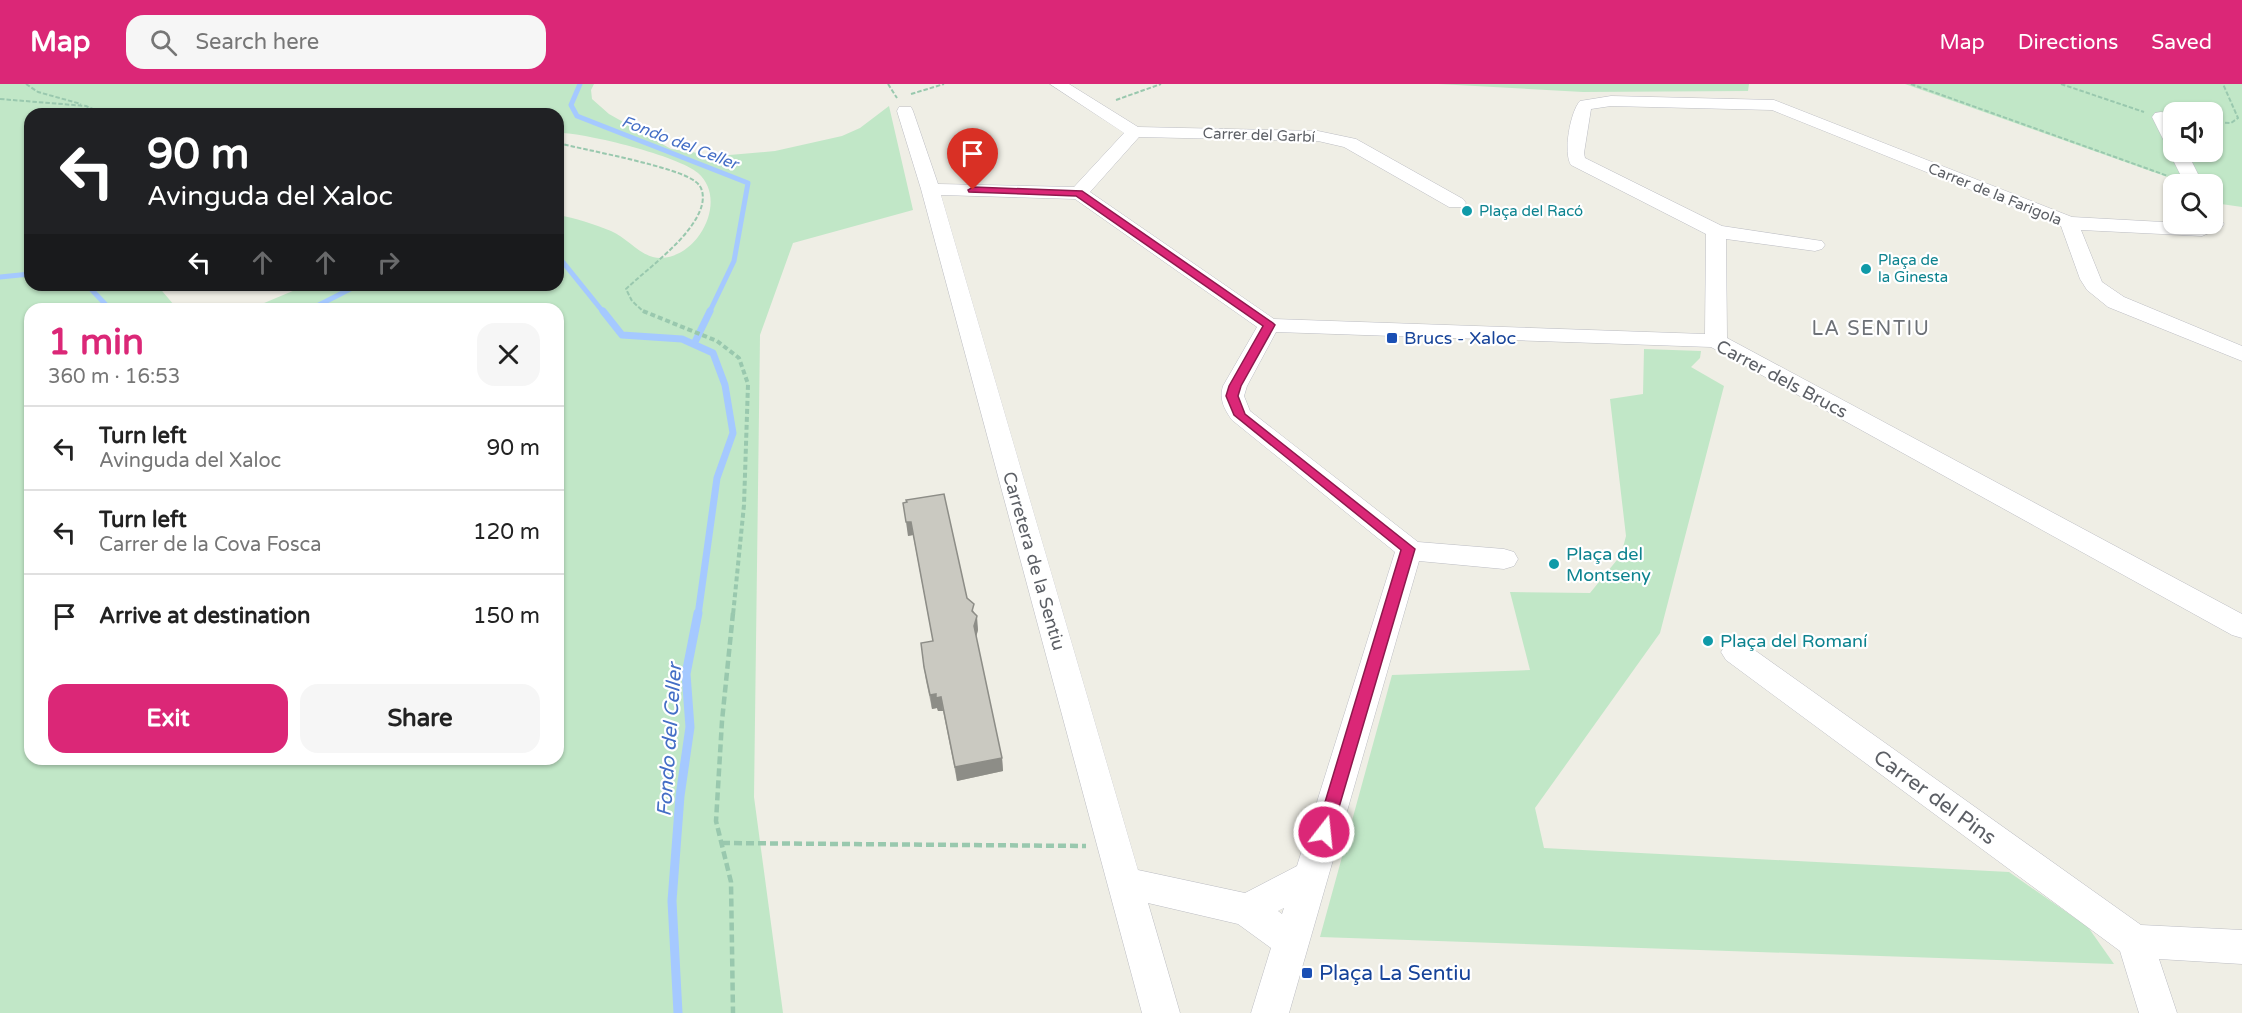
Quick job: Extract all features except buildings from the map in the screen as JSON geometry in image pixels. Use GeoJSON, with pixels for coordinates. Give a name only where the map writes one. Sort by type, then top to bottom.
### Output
{"type":"FeatureCollection","features":[{"type":"Feature","properties":{"kind":"street"},"geometry":{"type":"LineString","coordinates":[[1058,84],[1134,132],[1078,193]]}},
{"type":"Feature","properties":{"kind":"street"},"geometry":{"type":"LineString","coordinates":[[1773,84],[1773,105],[1596,102],[1583,108],[1575,153],[1577,161],[1716,231],[1815,245]]}},
{"type":"Feature","properties":{"kind":"street","name":"Carretera de la Sentiu"},"geometry":{"type":"LineString","coordinates":[[901,105],[930,189],[1161,1013]]}},
{"type":"Feature","properties":{"kind":"street","name":"Carrer de la Farigola"},"geometry":{"type":"LineString","coordinates":[[1773,105],[2069,224],[2090,279],[2104,295],[2242,354]]}},
{"type":"Feature","properties":{"kind":"street"},"geometry":{"type":"LineString","coordinates":[[2161,117],[2163,121]]}},
{"type":"Feature","properties":{"kind":"street","name":"Carrer del Garbí"},"geometry":{"type":"LineString","coordinates":[[1134,132],[1318,136],[1335,139],[1355,146],[1456,203]]}},
{"type":"Feature","properties":{"kind":"street"},"geometry":{"type":"LineString","coordinates":[[930,189],[1078,193],[1269,325],[1235,386],[1232,396],[1240,415],[1409,549],[1426,553],[1504,559]]}},
{"type":"Feature","properties":{"kind":"street"},"geometry":{"type":"LineString","coordinates":[[2069,224],[2163,228]]}},
{"type":"Feature","properties":{"kind":"street"},"geometry":{"type":"LineString","coordinates":[[1716,231],[1716,341]]}},
{"type":"Feature","properties":{"kind":"street","name":"Carrer dels Brucs"},"geometry":{"type":"LineString","coordinates":[[1269,325],[1716,341],[2242,627]]}},
{"type":"Feature","properties":{"kind":"street"},"geometry":{"type":"LineString","coordinates":[[1270,1013],[1409,549]]}},
{"type":"Feature","properties":{"kind":"street","name":"Carrer del Pins"},"geometry":{"type":"LineString","coordinates":[[1736,652],[2135,941]]}},
{"type":"Feature","properties":{"kind":"street"},"geometry":{"type":"LineString","coordinates":[[1247,910],[1311,876]]}},
{"type":"Feature","properties":{"kind":"street"},"geometry":{"type":"LineString","coordinates":[[1124,882],[1247,910],[1292,942]]}},
{"type":"Feature","properties":{"kind":"street"},"geometry":{"type":"LineString","coordinates":[[2158,1013],[2135,941],[2242,947]]}},
{"type":"Feature","properties":{"kind":"path"},"geometry":{"type":"LineString","coordinates":[[26,84],[38,92],[91,108]]}},
{"type":"Feature","properties":{"kind":"path"},"geometry":{"type":"LineString","coordinates":[[901,105],[944,84]]}},
{"type":"Feature","properties":{"kind":"path"},"geometry":{"type":"LineString","coordinates":[[1096,108],[1161,84]]}},
{"type":"Feature","properties":{"kind":"path"},"geometry":{"type":"LineString","coordinates":[[1911,84],[2163,174]]}},
{"type":"Feature","properties":{"kind":"path"},"geometry":{"type":"LineString","coordinates":[[2061,84],[2161,117]]}},
{"type":"Feature","properties":{"kind":"path"},"geometry":{"type":"LineString","coordinates":[[2223,84],[2238,118],[2231,123],[2223,123]]}},
{"type":"Feature","properties":{"kind":"path"},"geometry":{"type":"LineString","coordinates":[[0,99],[86,106]]}},
{"type":"Feature","properties":{"kind":"path"},"geometry":{"type":"LineString","coordinates":[[564,144],[675,172],[698,182],[704,195],[698,216],[674,244],[626,289],[632,301],[646,314],[717,340],[739,358],[748,384],[744,505],[722,721],[716,821],[731,882],[733,1013]]}},
{"type":"Feature","properties":{"kind":"path"},"geometry":{"type":"LineString","coordinates":[[722,843],[1114,846]]}},
{"type":"Feature","properties":{"kind":"green space"},"geometry":{"type":"Polygon","coordinates":[[[0,84],[594,84],[591,90],[592,99],[609,114],[671,149],[718,156],[775,151],[842,136],[860,128],[889,106],[913,210],[793,243],[760,335],[754,797],[783,1013],[0,1013],[0,84]]]}},
{"type":"Feature","properties":{"kind":"green space"},"geometry":{"type":"Polygon","coordinates":[[[1438,84],[1749,84],[1748,91],[1583,92],[1438,84]]]}},
{"type":"Feature","properties":{"kind":"green space"},"geometry":{"type":"Polygon","coordinates":[[[1905,84],[2242,84],[2242,207],[2223,204],[2223,174],[2163,175],[1905,84]]]}},
{"type":"Feature","properties":{"kind":"green space"},"geometry":{"type":"Polygon","coordinates":[[[1644,349],[1701,351],[1700,358],[1691,367],[1724,386],[1660,633],[1535,808],[1544,848],[2009,872],[2088,927],[2114,964],[1320,937],[1392,675],[1530,670],[1510,592],[1590,593],[1621,555],[1626,536],[1610,399],[1643,394],[1644,349]]]}},
{"type":"Feature","properties":{"kind":"waterway","name":"Fondo del Celler"},"geometry":{"type":"LineString","coordinates":[[580,84],[571,105],[577,116],[748,183],[734,261],[709,313]]}},
{"type":"Feature","properties":{"kind":"waterway"},"geometry":{"type":"LineString","coordinates":[[564,263],[604,313]]}},
{"type":"Feature","properties":{"kind":"waterway"},"geometry":{"type":"LineString","coordinates":[[0,277],[24,275]]}},
{"type":"Feature","properties":{"kind":"waterway"},"geometry":{"type":"LineString","coordinates":[[93,291],[104,303]]}},
{"type":"Feature","properties":{"kind":"waterway"},"geometry":{"type":"LineString","coordinates":[[323,303],[346,291]]}},
{"type":"Feature","properties":{"kind":"waterway","name":"Fondo del Celler"},"geometry":{"type":"LineString","coordinates":[[603,311],[622,335],[682,339],[713,353],[725,385],[733,433],[717,478],[698,615]]}},
{"type":"Feature","properties":{"kind":"waterway","name":"Fondo del Celler"},"geometry":{"type":"LineString","coordinates":[[694,344],[710,311]]}},
{"type":"Feature","properties":{"kind":"waterway","name":"Fondo del Celler"},"geometry":{"type":"LineString","coordinates":[[678,1013],[672,901],[680,796],[690,727],[686,674],[698,613]]}},
{"type":"Feature","properties":{"kind":"place","name":"Plaça del Racó"},"geometry":{"type":"Point","coordinates":[1467,211]}},
{"type":"Feature","properties":{"kind":"place","name":"Plaça de la Ginesta"},"geometry":{"type":"Point","coordinates":[1866,269]}},
{"type":"Feature","properties":{"kind":"place","name":"Brucs - Xaloc"},"geometry":{"type":"Point","coordinates":[1392,338]}},
{"type":"Feature","properties":{"kind":"place","name":"Plaça del Montseny"},"geometry":{"type":"Point","coordinates":[1554,564]}},
{"type":"Feature","properties":{"kind":"place","name":"Plaça del Romaní"},"geometry":{"type":"Point","coordinates":[1708,641]}},
{"type":"Feature","properties":{"kind":"place","name":"Plaça La Sentiu"},"geometry":{"type":"Point","coordinates":[1307,973]}},
{"type":"Feature","properties":{"kind":"district","name":"LA SENTIU"},"geometry":{"type":"Point","coordinates":[1871,328]}},
{"type":"Feature","properties":{"kind":"route"},"geometry":{"type":"LineString","coordinates":[[973,190],[1078,193],[1269,325],[1235,386],[1232,396],[1240,415],[1409,549],[1324,832]]}}]}
